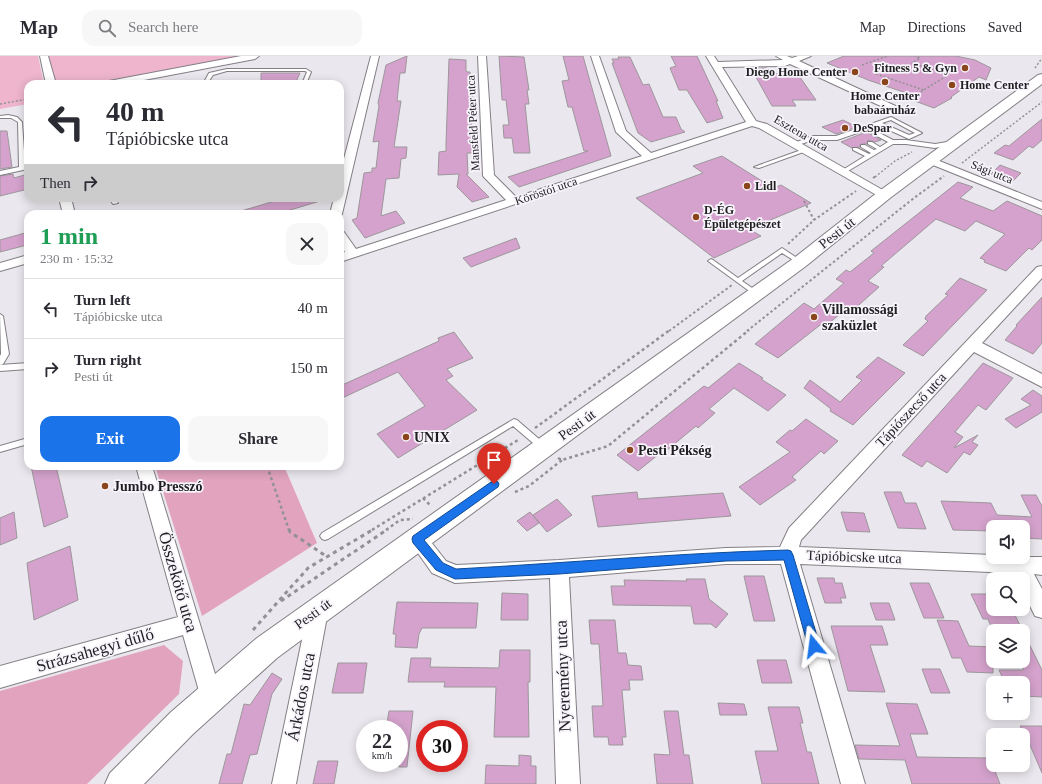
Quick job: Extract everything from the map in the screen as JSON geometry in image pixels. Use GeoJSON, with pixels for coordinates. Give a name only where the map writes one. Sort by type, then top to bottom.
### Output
{"type":"FeatureCollection","features":[{"type":"Feature","properties":{"kind":"main road","name":"Pesti út"},"geometry":{"type":"LineString","coordinates":[[122,784],[211,697],[267,648],[318,611],[418,529],[553,454],[884,195],[932,161],[1042,78]]}},
{"type":"Feature","properties":{"kind":"street"},"geometry":{"type":"LineString","coordinates":[[44,56],[50,80]]}},
{"type":"Feature","properties":{"kind":"street"},"geometry":{"type":"LineString","coordinates":[[130,80],[255,56]]}},
{"type":"Feature","properties":{"kind":"street"},"geometry":{"type":"LineString","coordinates":[[344,181],[375,56]]}},
{"type":"Feature","properties":{"kind":"street","name":"Mansfeld Péter utca"},"geometry":{"type":"LineString","coordinates":[[482,56],[489,176],[514,202]]}},
{"type":"Feature","properties":{"kind":"street"},"geometry":{"type":"LineString","coordinates":[[595,56],[621,132],[649,156]]}},
{"type":"Feature","properties":{"kind":"street","name":"Esztena utca"},"geometry":{"type":"LineString","coordinates":[[710,56],[752,124],[763,126],[884,195]]}},
{"type":"Feature","properties":{"kind":"street"},"geometry":{"type":"LineString","coordinates":[[780,56],[900,112]]}},
{"type":"Feature","properties":{"kind":"street"},"geometry":{"type":"LineString","coordinates":[[715,65],[785,63],[807,56]]}},
{"type":"Feature","properties":{"kind":"street","name":"Köröstói utca"},"geometry":{"type":"LineString","coordinates":[[344,257],[514,202],[649,156],[752,124]]}},
{"type":"Feature","properties":{"kind":"street","name":"Sági utca"},"geometry":{"type":"LineString","coordinates":[[932,161],[1042,206]]}},
{"type":"Feature","properties":{"kind":"street"},"geometry":{"type":"LineString","coordinates":[[344,241],[353,254]]}},
{"type":"Feature","properties":{"kind":"street"},"geometry":{"type":"LineString","coordinates":[[0,267],[24,261]]}},
{"type":"Feature","properties":{"kind":"street","name":"Tápiószecső utca"},"geometry":{"type":"LineString","coordinates":[[788,555],[790,544],[795,534],[1042,270]]}},
{"type":"Feature","properties":{"kind":"street"},"geometry":{"type":"LineString","coordinates":[[972,344],[1042,381]]}},
{"type":"Feature","properties":{"kind":"street","name":"Összekötő utca"},"geometry":{"type":"LineString","coordinates":[[145,470],[211,697]]}},
{"type":"Feature","properties":{"kind":"street","name":"Tápióbicske utca"},"geometry":{"type":"LineString","coordinates":[[418,529],[440,566],[455,574],[559,569],[726,556],[788,555],[986,563]]}},
{"type":"Feature","properties":{"kind":"street"},"geometry":{"type":"LineString","coordinates":[[788,555],[853,784]]}},
{"type":"Feature","properties":{"kind":"street"},"geometry":{"type":"LineString","coordinates":[[1019,564],[1042,609]]}},
{"type":"Feature","properties":{"kind":"street","name":"Tápióbicske utca"},"geometry":{"type":"LineString","coordinates":[[1019,564],[1042,566]]}},
{"type":"Feature","properties":{"kind":"street","name":"Nyeremény utca"},"geometry":{"type":"LineString","coordinates":[[559,569],[568,784]]}},
{"type":"Feature","properties":{"kind":"street","name":"Árkádos utca"},"geometry":{"type":"LineString","coordinates":[[284,784],[318,611]]}},
{"type":"Feature","properties":{"kind":"street","name":"Strázsahegyi dűlő"},"geometry":{"type":"LineString","coordinates":[[0,677],[190,623]]}},
{"type":"Feature","properties":{"kind":"lane"},"geometry":{"type":"LineString","coordinates":[[207,80],[211,74],[227,70],[306,70],[309,72],[306,80]]}},
{"type":"Feature","properties":{"kind":"lane"},"geometry":{"type":"LineString","coordinates":[[0,117],[16,117],[20,122],[22,168],[0,173]]}},
{"type":"Feature","properties":{"kind":"lane"},"geometry":{"type":"LineString","coordinates":[[852,135],[878,123],[891,118],[913,130],[902,134],[878,123]]}},
{"type":"Feature","properties":{"kind":"lane"},"geometry":{"type":"LineString","coordinates":[[885,126],[897,122]]}},
{"type":"Feature","properties":{"kind":"lane"},"geometry":{"type":"LineString","coordinates":[[894,130],[905,126]]}},
{"type":"Feature","properties":{"kind":"lane"},"geometry":{"type":"LineString","coordinates":[[795,144],[812,138],[852,135],[892,142],[906,142],[935,146],[956,143]]}},
{"type":"Feature","properties":{"kind":"lane"},"geometry":{"type":"LineString","coordinates":[[878,141],[886,146]]}},
{"type":"Feature","properties":{"kind":"lane"},"geometry":{"type":"LineString","coordinates":[[843,172],[892,142]]}},
{"type":"Feature","properties":{"kind":"lane"},"geometry":{"type":"LineString","coordinates":[[870,143],[880,149]]}},
{"type":"Feature","properties":{"kind":"lane"},"geometry":{"type":"LineString","coordinates":[[863,146],[875,153]]}},
{"type":"Feature","properties":{"kind":"lane"},"geometry":{"type":"LineString","coordinates":[[855,149],[869,156]]}},
{"type":"Feature","properties":{"kind":"lane"},"geometry":{"type":"LineString","coordinates":[[757,167],[806,150]]}},
{"type":"Feature","properties":{"kind":"lane"},"geometry":{"type":"LineString","coordinates":[[739,280],[782,250],[800,262]]}},
{"type":"Feature","properties":{"kind":"lane"},"geometry":{"type":"LineString","coordinates":[[711,261],[739,280],[756,294]]}},
{"type":"Feature","properties":{"kind":"lane"},"geometry":{"type":"LineString","coordinates":[[0,316],[5,354],[0,362]]}},
{"type":"Feature","properties":{"kind":"lane"},"geometry":{"type":"LineString","coordinates":[[0,368],[24,366]]}},
{"type":"Feature","properties":{"kind":"lane"},"geometry":{"type":"LineString","coordinates":[[324,536],[514,422],[553,454]]}},
{"type":"Feature","properties":{"kind":"lane"},"geometry":{"type":"LineString","coordinates":[[0,449],[24,442]]}},
{"type":"Feature","properties":{"kind":"path"},"geometry":{"type":"LineString","coordinates":[[862,65],[888,56]]}},
{"type":"Feature","properties":{"kind":"path"},"geometry":{"type":"LineString","coordinates":[[914,96],[948,75],[912,63],[920,58],[915,56]]}},
{"type":"Feature","properties":{"kind":"path"},"geometry":{"type":"LineString","coordinates":[[876,74],[924,90]]}},
{"type":"Feature","properties":{"kind":"path"},"geometry":{"type":"LineString","coordinates":[[0,104],[24,100]]}},
{"type":"Feature","properties":{"kind":"path"},"geometry":{"type":"LineString","coordinates":[[511,493],[529,486],[553,454],[608,446],[725,349],[914,198],[1042,102]]}},
{"type":"Feature","properties":{"kind":"path"},"geometry":{"type":"LineString","coordinates":[[804,201],[814,220]]}},
{"type":"Feature","properties":{"kind":"path"},"geometry":{"type":"LineString","coordinates":[[267,470],[290,532],[326,556]]}},
{"type":"Feature","properties":{"kind":"path"},"geometry":{"type":"LineString","coordinates":[[423,498],[434,509],[429,512]]}},
{"type":"Feature","properties":{"kind":"path"},"geometry":{"type":"LineString","coordinates":[[279,601],[338,563],[400,520],[418,529]]}},
{"type":"Feature","properties":{"kind":"path"},"geometry":{"type":"LineString","coordinates":[[364,544],[367,548]]}},
{"type":"Feature","properties":{"kind":"path"},"geometry":{"type":"LineString","coordinates":[[338,563],[341,566]]}},
{"type":"Feature","properties":{"kind":"shaded area"},"geometry":{"type":"Polygon","coordinates":[[[0,56],[38,56],[43,80],[24,80],[24,105],[0,109],[0,56]]]}},
{"type":"Feature","properties":{"kind":"shaded area"},"geometry":{"type":"Polygon","coordinates":[[[46,56],[256,56],[130,80],[50,80],[46,56]]]}},
{"type":"Feature","properties":{"kind":"shaded area"},"geometry":{"type":"Polygon","coordinates":[[[156,470],[286,470],[317,543],[202,616],[156,470]]]}},
{"type":"Feature","properties":{"kind":"shaded area"},"geometry":{"type":"Polygon","coordinates":[[[164,645],[183,661],[179,694],[87,784],[0,784],[0,691],[164,645]]]}},
{"type":"Feature","properties":{"kind":"building"},"geometry":{"type":"Polygon","coordinates":[[[407,56],[405,73],[400,73],[397,101],[401,101],[394,147],[407,147],[406,158],[401,159],[399,178],[386,179],[381,216],[396,211],[405,223],[365,238],[352,220],[357,218],[364,173],[372,172],[372,168],[376,168],[379,141],[373,142],[379,106],[378,103],[386,65],[407,56]]]}},
{"type":"Feature","properties":{"kind":"building"},"geometry":{"type":"Polygon","coordinates":[[[499,56],[524,57],[529,90],[527,90],[529,104],[525,104],[530,153],[514,153],[512,138],[504,138],[503,125],[509,125],[506,100],[502,100],[499,56]]]}},
{"type":"Feature","properties":{"kind":"building"},"geometry":{"type":"Polygon","coordinates":[[[563,56],[583,56],[611,156],[519,187],[508,177],[588,151],[584,151],[572,107],[568,107],[562,81],[569,80],[563,56]]]}},
{"type":"Feature","properties":{"kind":"building"},"geometry":{"type":"Polygon","coordinates":[[[671,56],[697,56],[718,101],[716,101],[723,118],[707,123],[687,90],[679,90],[670,68],[676,66],[671,56]]]}},
{"type":"Feature","properties":{"kind":"building"},"geometry":{"type":"Polygon","coordinates":[[[844,56],[956,56],[975,60],[991,68],[986,80],[979,77],[951,97],[952,98],[934,108],[912,100],[918,97],[868,80],[827,63],[844,56]]]}},
{"type":"Feature","properties":{"kind":"building"},"geometry":{"type":"Polygon","coordinates":[[[618,57],[630,57],[643,85],[649,84],[663,117],[676,117],[681,129],[685,132],[651,142],[638,133],[612,63],[614,63],[612,59],[619,59],[618,57]]]}},
{"type":"Feature","properties":{"kind":"building"},"geometry":{"type":"Polygon","coordinates":[[[449,59],[466,60],[466,71],[470,72],[470,82],[472,84],[472,153],[467,153],[468,174],[466,174],[489,197],[472,202],[457,187],[459,174],[438,175],[439,152],[446,151],[449,59]]]}},
{"type":"Feature","properties":{"kind":"building"},"geometry":{"type":"Polygon","coordinates":[[[751,68],[767,68],[771,74],[797,73],[816,100],[792,100],[796,106],[772,106],[751,68]]]}},
{"type":"Feature","properties":{"kind":"building"},"geometry":{"type":"Polygon","coordinates":[[[261,73],[300,73],[297,80],[261,80],[261,73]]]}},
{"type":"Feature","properties":{"kind":"building"},"geometry":{"type":"Polygon","coordinates":[[[1042,119],[1042,140],[1033,148],[1029,146],[1013,160],[994,153],[1005,145],[1009,146],[1042,119]]]}},
{"type":"Feature","properties":{"kind":"building"},"geometry":{"type":"Polygon","coordinates":[[[843,120],[857,127],[836,134],[822,127],[843,120]]]}},
{"type":"Feature","properties":{"kind":"building"},"geometry":{"type":"Polygon","coordinates":[[[0,131],[7,131],[12,167],[0,169],[0,131]]]}},
{"type":"Feature","properties":{"kind":"building"},"geometry":{"type":"Polygon","coordinates":[[[866,132],[881,140],[875,142],[868,140],[867,144],[861,144],[860,147],[852,148],[841,142],[866,132]]]}},
{"type":"Feature","properties":{"kind":"building"},"geometry":{"type":"Polygon","coordinates":[[[722,156],[773,188],[781,185],[811,203],[749,229],[761,236],[714,258],[636,198],[703,173],[693,166],[722,156]]]}},
{"type":"Feature","properties":{"kind":"building"},"geometry":{"type":"Polygon","coordinates":[[[1000,165],[1021,173],[1012,182],[991,174],[1000,165]]]}},
{"type":"Feature","properties":{"kind":"building"},"geometry":{"type":"Polygon","coordinates":[[[13,174],[14,178],[24,175],[24,190],[0,196],[0,176],[13,174]]]}},
{"type":"Feature","properties":{"kind":"building"},"geometry":{"type":"Polygon","coordinates":[[[958,182],[973,187],[960,198],[993,211],[1007,201],[1042,216],[1042,240],[1032,250],[1029,248],[1006,271],[984,262],[985,260],[980,258],[1005,234],[976,221],[965,231],[936,219],[881,266],[884,267],[868,281],[879,287],[851,312],[846,309],[828,324],[824,322],[778,358],[755,344],[804,303],[814,309],[844,283],[836,279],[846,270],[850,272],[874,253],[871,251],[958,182]]]}},
{"type":"Feature","properties":{"kind":"building"},"geometry":{"type":"Polygon","coordinates":[[[271,202],[317,202],[290,210],[244,210],[271,202]]]}},
{"type":"Feature","properties":{"kind":"building"},"geometry":{"type":"Polygon","coordinates":[[[24,233],[24,246],[0,252],[0,240],[24,233]]]}},
{"type":"Feature","properties":{"kind":"building"},"geometry":{"type":"Polygon","coordinates":[[[516,238],[520,248],[471,267],[463,258],[516,238]]]}},
{"type":"Feature","properties":{"kind":"building"},"geometry":{"type":"Polygon","coordinates":[[[960,278],[987,290],[923,356],[903,345],[928,321],[925,319],[926,316],[948,295],[945,294],[960,278]]]}},
{"type":"Feature","properties":{"kind":"building"},"geometry":{"type":"Polygon","coordinates":[[[1042,297],[1042,343],[1033,354],[1005,340],[1017,326],[1016,325],[1042,297]]]}},
{"type":"Feature","properties":{"kind":"building"},"geometry":{"type":"Polygon","coordinates":[[[454,332],[473,358],[447,369],[453,376],[446,380],[477,410],[398,458],[377,434],[425,406],[398,372],[344,397],[344,384],[439,341],[438,338],[454,332]]]}},
{"type":"Feature","properties":{"kind":"building"},"geometry":{"type":"Polygon","coordinates":[[[878,357],[905,373],[853,425],[830,411],[831,409],[804,388],[810,380],[840,402],[862,380],[856,377],[878,357]]]}},
{"type":"Feature","properties":{"kind":"building"},"geometry":{"type":"Polygon","coordinates":[[[739,363],[786,395],[768,411],[734,388],[709,409],[715,413],[698,428],[696,426],[666,451],[664,450],[638,471],[617,455],[704,386],[708,388],[739,363]]]}},
{"type":"Feature","properties":{"kind":"building"},"geometry":{"type":"Polygon","coordinates":[[[983,363],[1013,378],[986,410],[978,405],[955,432],[963,437],[954,448],[978,435],[972,442],[978,445],[970,455],[964,452],[947,473],[927,461],[922,467],[902,455],[960,390],[983,363]]]}},
{"type":"Feature","properties":{"kind":"building"},"geometry":{"type":"Polygon","coordinates":[[[1033,390],[1042,396],[1042,412],[1016,428],[1005,419],[1031,405],[1021,399],[1033,390]]]}},
{"type":"Feature","properties":{"kind":"building"},"geometry":{"type":"Polygon","coordinates":[[[806,419],[838,441],[824,454],[821,451],[792,477],[796,480],[760,505],[739,487],[790,452],[776,442],[806,419]]]}},
{"type":"Feature","properties":{"kind":"building"},"geometry":{"type":"Polygon","coordinates":[[[32,470],[57,470],[68,517],[44,527],[32,470]]]}},
{"type":"Feature","properties":{"kind":"building"},"geometry":{"type":"Polygon","coordinates":[[[637,492],[638,499],[723,493],[731,516],[598,527],[592,496],[637,492]]]}},
{"type":"Feature","properties":{"kind":"building"},"geometry":{"type":"Polygon","coordinates":[[[884,492],[901,492],[905,503],[916,503],[926,529],[898,528],[884,492]]]}},
{"type":"Feature","properties":{"kind":"building"},"geometry":{"type":"Polygon","coordinates":[[[1021,495],[1036,495],[1042,506],[1042,539],[1030,538],[1030,520],[986,520],[986,531],[953,530],[941,501],[991,503],[997,515],[1032,517],[1021,495]]]}},
{"type":"Feature","properties":{"kind":"building"},"geometry":{"type":"Polygon","coordinates":[[[557,499],[572,515],[547,532],[533,515],[557,499]]]}},
{"type":"Feature","properties":{"kind":"building"},"geometry":{"type":"Polygon","coordinates":[[[14,512],[17,538],[0,545],[0,518],[14,512]]]}},
{"type":"Feature","properties":{"kind":"building"},"geometry":{"type":"Polygon","coordinates":[[[530,512],[539,523],[527,531],[517,521],[530,512]]]}},
{"type":"Feature","properties":{"kind":"building"},"geometry":{"type":"Polygon","coordinates":[[[841,512],[864,513],[870,532],[847,531],[841,512]]]}},
{"type":"Feature","properties":{"kind":"building"},"geometry":{"type":"Polygon","coordinates":[[[70,546],[78,600],[34,620],[27,563],[70,546]]]}},
{"type":"Feature","properties":{"kind":"building"},"geometry":{"type":"Polygon","coordinates":[[[744,576],[764,576],[775,621],[754,621],[744,576]]]}},
{"type":"Feature","properties":{"kind":"building"},"geometry":{"type":"Polygon","coordinates":[[[817,578],[834,578],[835,583],[842,583],[846,598],[840,598],[842,603],[825,603],[817,578]]]}},
{"type":"Feature","properties":{"kind":"building"},"geometry":{"type":"Polygon","coordinates":[[[686,579],[705,579],[709,599],[728,614],[716,628],[711,624],[694,624],[691,606],[613,605],[611,586],[625,586],[624,580],[687,581],[686,579]]]}},
{"type":"Feature","properties":{"kind":"building"},"geometry":{"type":"Polygon","coordinates":[[[910,583],[929,583],[944,618],[924,618],[910,583]]]}},
{"type":"Feature","properties":{"kind":"building"},"geometry":{"type":"Polygon","coordinates":[[[502,593],[528,594],[528,620],[501,620],[502,593]]]}},
{"type":"Feature","properties":{"kind":"building"},"geometry":{"type":"Polygon","coordinates":[[[971,594],[986,594],[986,616],[1016,616],[1020,624],[990,624],[988,619],[983,619],[971,594]]]}},
{"type":"Feature","properties":{"kind":"building"},"geometry":{"type":"Polygon","coordinates":[[[397,602],[478,603],[476,628],[422,628],[419,634],[417,648],[395,647],[396,634],[393,634],[397,602]]]}},
{"type":"Feature","properties":{"kind":"building"},"geometry":{"type":"Polygon","coordinates":[[[870,603],[889,603],[895,620],[876,620],[870,603]]]}},
{"type":"Feature","properties":{"kind":"building"},"geometry":{"type":"Polygon","coordinates":[[[589,620],[615,620],[618,653],[626,653],[628,665],[641,666],[643,680],[629,680],[630,690],[622,690],[626,737],[622,737],[623,745],[609,745],[608,737],[594,737],[592,706],[603,706],[599,644],[591,644],[589,620]]]}},
{"type":"Feature","properties":{"kind":"building"},"geometry":{"type":"Polygon","coordinates":[[[937,620],[958,621],[969,646],[986,647],[986,668],[993,668],[993,673],[967,672],[961,658],[952,658],[937,620]]]}},
{"type":"Feature","properties":{"kind":"building"},"geometry":{"type":"Polygon","coordinates":[[[831,626],[882,626],[888,645],[870,645],[885,692],[848,691],[831,626]]]}},
{"type":"Feature","properties":{"kind":"building"},"geometry":{"type":"Polygon","coordinates":[[[1030,645],[1042,670],[1042,697],[1030,696],[1030,676],[1002,676],[999,670],[1023,670],[1023,668],[1030,668],[1030,645]]]}},
{"type":"Feature","properties":{"kind":"building"},"geometry":{"type":"Polygon","coordinates":[[[500,650],[530,650],[530,682],[528,682],[529,737],[494,737],[496,687],[444,687],[445,682],[408,682],[411,658],[431,658],[430,667],[499,668],[500,650]]]}},
{"type":"Feature","properties":{"kind":"building"},"geometry":{"type":"Polygon","coordinates":[[[757,660],[786,660],[792,683],[762,683],[757,660]]]}},
{"type":"Feature","properties":{"kind":"building"},"geometry":{"type":"Polygon","coordinates":[[[338,663],[367,663],[363,693],[332,693],[338,663]]]}},
{"type":"Feature","properties":{"kind":"building"},"geometry":{"type":"Polygon","coordinates":[[[922,669],[940,669],[950,693],[931,693],[922,669]]]}},
{"type":"Feature","properties":{"kind":"building"},"geometry":{"type":"Polygon","coordinates":[[[272,673],[282,679],[272,694],[257,754],[250,755],[242,784],[219,784],[227,754],[231,754],[244,704],[250,705],[272,673]]]}},
{"type":"Feature","properties":{"kind":"building"},"geometry":{"type":"Polygon","coordinates":[[[718,703],[744,704],[747,715],[720,715],[718,703]]]}},
{"type":"Feature","properties":{"kind":"building"},"geometry":{"type":"Polygon","coordinates":[[[886,703],[917,704],[928,734],[910,734],[917,757],[986,758],[986,772],[995,772],[1000,784],[912,784],[905,760],[859,759],[855,745],[900,746],[886,703]]]}},
{"type":"Feature","properties":{"kind":"building"},"geometry":{"type":"Polygon","coordinates":[[[768,707],[799,707],[803,723],[800,723],[807,752],[811,752],[819,784],[762,784],[755,751],[778,751],[768,707]]]}},
{"type":"Feature","properties":{"kind":"building"},"geometry":{"type":"Polygon","coordinates":[[[389,711],[413,711],[408,758],[408,720],[388,720],[389,711]]]}},
{"type":"Feature","properties":{"kind":"building"},"geometry":{"type":"Polygon","coordinates":[[[664,711],[678,711],[684,755],[689,755],[693,784],[657,784],[654,754],[670,755],[664,711]]]}},
{"type":"Feature","properties":{"kind":"building"},"geometry":{"type":"Polygon","coordinates":[[[1020,726],[1042,726],[1042,773],[1030,745],[1030,728],[1021,728],[1020,726]]]}},
{"type":"Feature","properties":{"kind":"building"},"geometry":{"type":"Polygon","coordinates":[[[519,755],[531,756],[531,766],[536,766],[536,784],[485,784],[486,765],[519,766],[519,755]]]}},
{"type":"Feature","properties":{"kind":"building"},"geometry":{"type":"Polygon","coordinates":[[[318,761],[338,761],[334,784],[313,784],[318,761]]]}},
{"type":"Feature","properties":{"kind":"place","name":"Fitness 5 & Gyn"},"geometry":{"type":"Point","coordinates":[965,68]}},
{"type":"Feature","properties":{"kind":"place","name":"Diego Home Center"},"geometry":{"type":"Point","coordinates":[855,72]}},
{"type":"Feature","properties":{"kind":"place","name":"Home Center babaáruház"},"geometry":{"type":"Point","coordinates":[885,82]}},
{"type":"Feature","properties":{"kind":"place","name":"Home Center"},"geometry":{"type":"Point","coordinates":[952,85]}},
{"type":"Feature","properties":{"kind":"place","name":"DeSpar"},"geometry":{"type":"Point","coordinates":[845,128]}},
{"type":"Feature","properties":{"kind":"place","name":"Lidl"},"geometry":{"type":"Point","coordinates":[747,186]}},
{"type":"Feature","properties":{"kind":"place","name":"D-ÉG Épületgépészet"},"geometry":{"type":"Point","coordinates":[696,217]}},
{"type":"Feature","properties":{"kind":"place","name":"Villamossági szaküzlet"},"geometry":{"type":"Point","coordinates":[814,317]}},
{"type":"Feature","properties":{"kind":"place","name":"UNIX"},"geometry":{"type":"Point","coordinates":[406,437]}},
{"type":"Feature","properties":{"kind":"place","name":"Pesti Pékség"},"geometry":{"type":"Point","coordinates":[630,450]}},
{"type":"Feature","properties":{"kind":"place","name":"Jumbo Presszó"},"geometry":{"type":"Point","coordinates":[105,486]}},
{"type":"Feature","properties":{"kind":"route"},"geometry":{"type":"LineString","coordinates":[[494,484],[417,539],[440,566],[455,574],[559,569],[726,556],[788,555],[814,646]]}}]}
